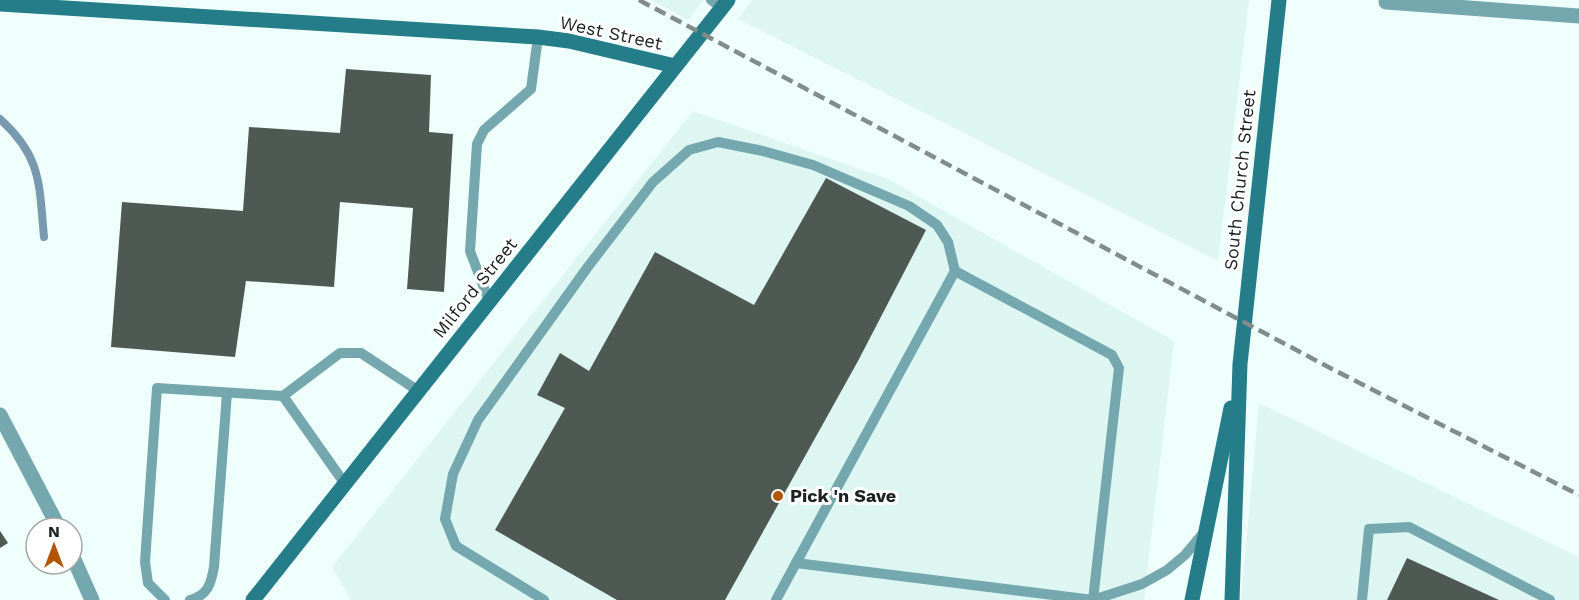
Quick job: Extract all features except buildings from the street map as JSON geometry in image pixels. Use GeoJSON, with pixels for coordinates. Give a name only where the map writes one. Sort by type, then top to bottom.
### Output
{"type":"FeatureCollection","features":[{"type":"Feature","properties":{"kind":"main road","name":"South Church Street"},"geometry":{"type":"LineString","coordinates":[[1232,600],[1240,364],[1279,0]]}},
{"type":"Feature","properties":{"kind":"main road","name":"Milford Street"},"geometry":{"type":"LineString","coordinates":[[253,600],[675,66],[720,3]]}},
{"type":"Feature","properties":{"kind":"main road","name":"West Street"},"geometry":{"type":"LineString","coordinates":[[0,4],[537,37],[569,41],[675,66]]}},
{"type":"Feature","properties":{"kind":"main road","name":"South Church Street"},"geometry":{"type":"LineString","coordinates":[[1192,600],[1240,364]]}},
{"type":"Feature","properties":{"kind":"street"},"geometry":{"type":"LineString","coordinates":[[1386,2],[1579,16]]}},
{"type":"Feature","properties":{"kind":"street"},"geometry":{"type":"LineString","coordinates":[[0,415],[53,516]]}},
{"type":"Feature","properties":{"kind":"street"},"geometry":{"type":"LineString","coordinates":[[81,576],[92,600]]}},
{"type":"Feature","properties":{"kind":"lane"},"geometry":{"type":"LineString","coordinates":[[489,301],[470,251],[477,144],[484,130],[531,89],[537,37]]}},
{"type":"Feature","properties":{"kind":"lane"},"geometry":{"type":"LineString","coordinates":[[544,600],[456,546],[445,519],[453,474],[478,420],[580,278],[653,182],[689,150],[718,142],[763,151],[813,165],[909,206],[937,225],[948,242],[955,271],[776,600]]}},
{"type":"Feature","properties":{"kind":"lane"},"geometry":{"type":"LineString","coordinates":[[955,271],[1112,355],[1119,368],[1093,600]]}},
{"type":"Feature","properties":{"kind":"lane"},"geometry":{"type":"LineString","coordinates":[[165,600],[148,583],[145,562],[157,388],[283,396],[340,353],[351,351],[361,353],[417,390]]}},
{"type":"Feature","properties":{"kind":"lane"},"geometry":{"type":"LineString","coordinates":[[190,600],[201,597],[211,585],[227,393]]}},
{"type":"Feature","properties":{"kind":"lane"},"geometry":{"type":"LineString","coordinates":[[283,396],[345,484]]}},
{"type":"Feature","properties":{"kind":"lane"},"geometry":{"type":"LineString","coordinates":[[1362,600],[1369,530],[1409,527],[1550,600]]}},
{"type":"Feature","properties":{"kind":"lane"},"geometry":{"type":"LineString","coordinates":[[796,562],[1093,600],[1142,584],[1167,570],[1185,555],[1207,529]]}},
{"type":"Feature","properties":{"kind":"shaded area"},"geometry":{"type":"Polygon","coordinates":[[[652,0],[704,0],[688,20],[652,0]]]}},
{"type":"Feature","properties":{"kind":"shaded area"},"geometry":{"type":"Polygon","coordinates":[[[752,0],[1249,0],[1218,261],[738,19],[752,0]]]}},
{"type":"Feature","properties":{"kind":"shaded area"},"geometry":{"type":"Polygon","coordinates":[[[693,111],[888,179],[1174,341],[1144,600],[351,600],[332,567],[693,111]]]}},
{"type":"Feature","properties":{"kind":"shaded area"},"geometry":{"type":"Polygon","coordinates":[[[1259,403],[1579,557],[1579,600],[1241,600],[1259,403]]]}},
{"type":"Feature","properties":{"kind":"waterway"},"geometry":{"type":"LineString","coordinates":[[0,119],[24,146],[36,172],[44,237]]}},
{"type":"Feature","properties":{"kind":"railway"},"geometry":{"type":"LineString","coordinates":[[639,0],[1332,369],[1579,495]]}},
{"type":"Feature","properties":{"kind":"place","name":"Pick 'n Save"},"geometry":{"type":"Point","coordinates":[778,496]}}]}
